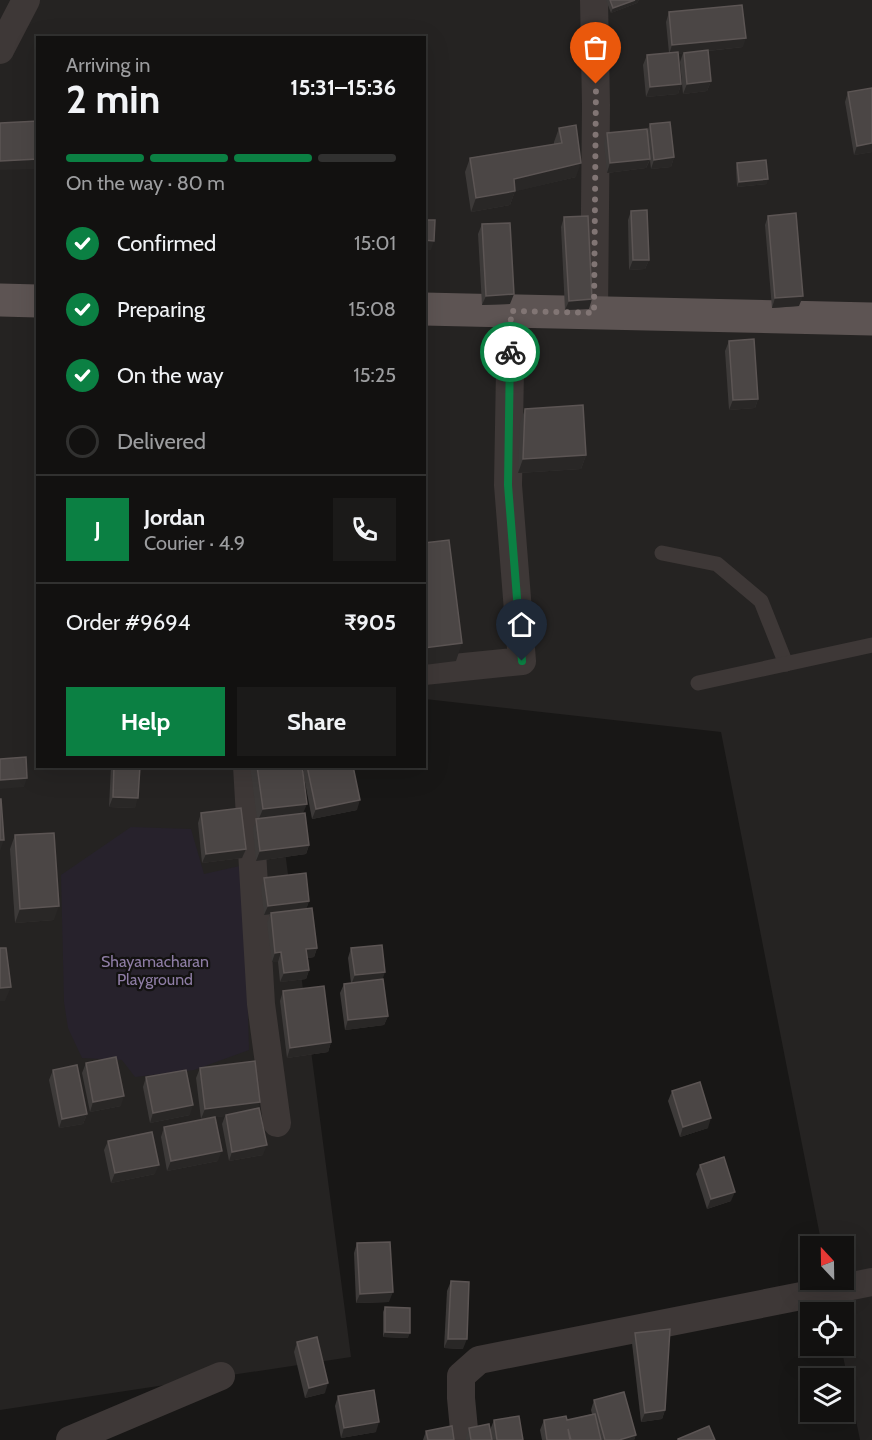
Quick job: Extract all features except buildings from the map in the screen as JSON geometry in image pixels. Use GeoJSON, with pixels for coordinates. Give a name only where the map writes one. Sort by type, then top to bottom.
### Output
{"type":"FeatureCollection","features":[{"type":"Feature","properties":{"kind":"main road"},"geometry":{"type":"LineString","coordinates":[[0,300],[36,301]]}},
{"type":"Feature","properties":{"kind":"main road"},"geometry":{"type":"LineString","coordinates":[[426,309],[872,320]]}},
{"type":"Feature","properties":{"kind":"street"},"geometry":{"type":"LineString","coordinates":[[0,50],[26,0]]}},
{"type":"Feature","properties":{"kind":"street"},"geometry":{"type":"LineString","coordinates":[[594,0],[596,105],[594,313]]}},
{"type":"Feature","properties":{"kind":"street"},"geometry":{"type":"LineString","coordinates":[[426,671],[522,661],[508,485],[511,311]]}},
{"type":"Feature","properties":{"kind":"street"},"geometry":{"type":"LineString","coordinates":[[247,768],[261,1004],[277,1123]]}},
{"type":"Feature","properties":{"kind":"street"},"geometry":{"type":"LineString","coordinates":[[465,1440],[461,1376],[479,1360],[872,1282]]}},
{"type":"Feature","properties":{"kind":"street"},"geometry":{"type":"LineString","coordinates":[[70,1440],[221,1376]]}},
{"type":"Feature","properties":{"kind":"lane"},"geometry":{"type":"LineString","coordinates":[[662,553],[717,564],[761,601],[786,664]]}},
{"type":"Feature","properties":{"kind":"lane"},"geometry":{"type":"LineString","coordinates":[[698,683],[872,645]]}},
{"type":"Feature","properties":{"kind":"shaded area"},"geometry":{"type":"Polygon","coordinates":[[[0,0],[872,0],[872,1440],[860,1440],[854,1410],[854,1368],[845,1368],[843,1356],[854,1356],[854,1302],[833,1302],[830,1290],[854,1290],[854,1236],[820,1236],[721,732],[426,699],[426,36],[36,36],[36,768],[274,768],[351,1357],[0,1410],[0,0]]]}},
{"type":"Feature","properties":{"kind":"green space","name":"Shayamacharan Playground"},"geometry":{"type":"Polygon","coordinates":[[[131,827],[191,829],[204,874],[244,865],[249,1050],[194,1070],[135,1077],[122,1060],[82,1058],[68,1028],[64,1002],[61,875],[131,827]]]}},
{"type":"Feature","properties":{"kind":"way so far"},"geometry":{"type":"LineString","coordinates":[[510,352],[511,311],[594,313],[596,84]]}},
{"type":"Feature","properties":{"kind":"route"},"geometry":{"type":"LineString","coordinates":[[510,352],[508,485],[522,661]]}}]}
